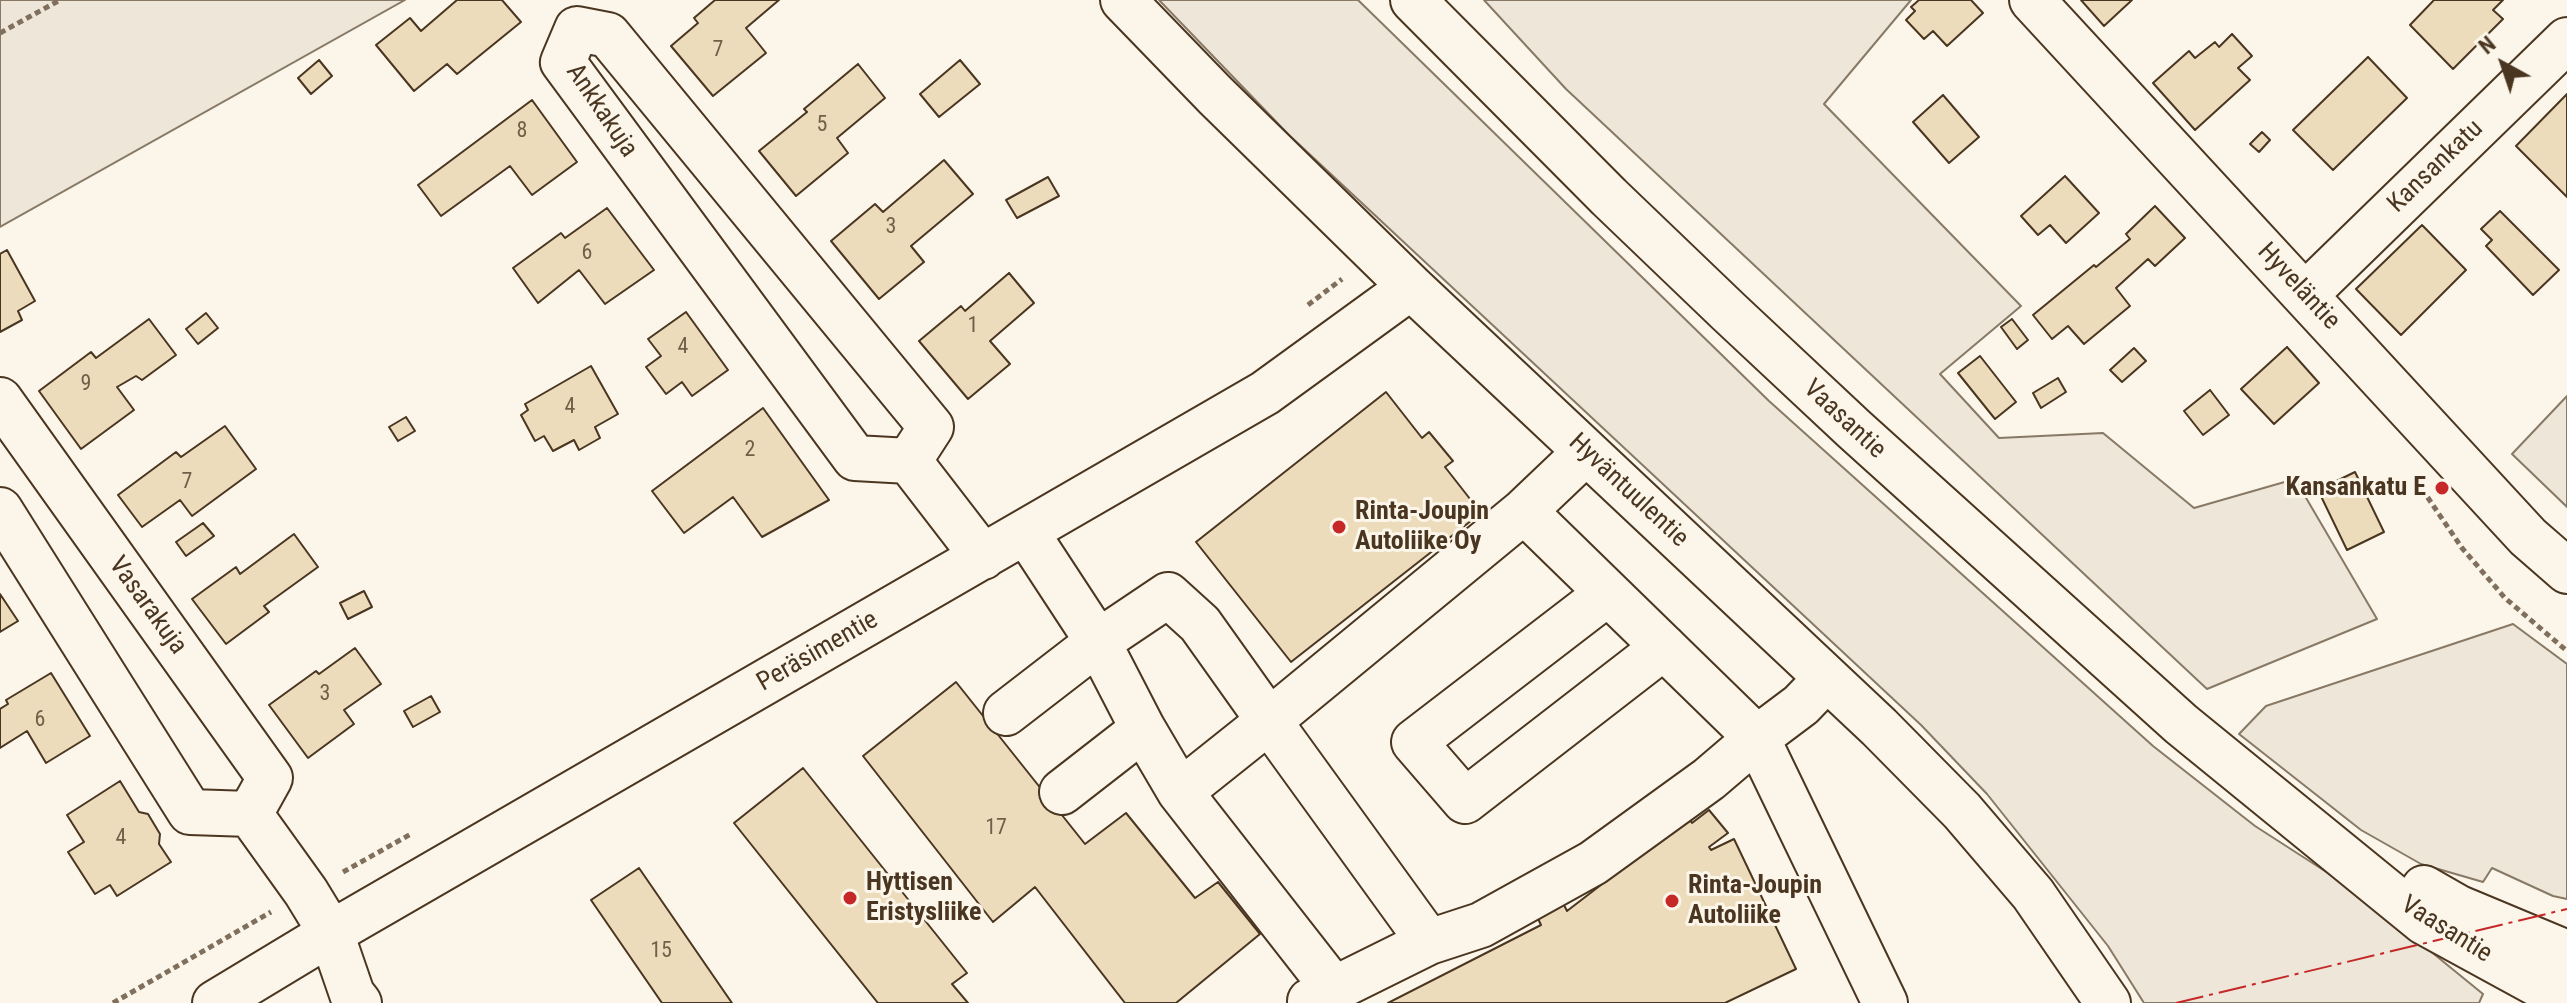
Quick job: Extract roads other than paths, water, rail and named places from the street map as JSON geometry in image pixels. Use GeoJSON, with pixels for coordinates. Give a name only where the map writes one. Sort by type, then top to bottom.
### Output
{"type":"FeatureCollection","features":[{"type":"Feature","properties":{"kind":"street","name":"Hyväntuulentie"},"geometry":{"type":"LineString","coordinates":[[1123,0],[1411,287],[1827,678],[1962,811],[2033,894],[2108,1003]]}},
{"type":"Feature","properties":{"kind":"street","name":"Vaasantie"},"geometry":{"type":"LineString","coordinates":[[1413,0],[1609,197],[1854,429],[2181,724],[2424,922],[2567,1000]]}},
{"type":"Feature","properties":{"kind":"street","name":"Hyveläntie"},"geometry":{"type":"LineString","coordinates":[[2032,0],[2528,537],[2567,571]]}},
{"type":"Feature","properties":{"kind":"street","name":"Ankkakuja"},"geometry":{"type":"LineString","coordinates":[[577,29],[608,35],[931,427],[909,461],[855,458],[563,62],[577,29]]}},
{"type":"Feature","properties":{"kind":"street","name":"Kansankatu"},"geometry":{"type":"LineString","coordinates":[[2305,295],[2567,40]]}},
{"type":"Feature","properties":{"kind":"street","name":"Peräsimentie"},"geometry":{"type":"LineString","coordinates":[[215,1003],[1265,393],[1411,287]]}},
{"type":"Feature","properties":{"kind":"street","name":"Vasarakuja"},"geometry":{"type":"LineString","coordinates":[[0,400],[270,778],[250,814]]}},
{"type":"Feature","properties":{"kind":"street"},"geometry":{"type":"LineString","coordinates":[[1180,792],[1524,511],[1586,452]]}},
{"type":"Feature","properties":{"kind":"street"},"geometry":{"type":"LineString","coordinates":[[909,461],[983,557]]}},
{"type":"Feature","properties":{"kind":"street"},"geometry":{"type":"LineString","coordinates":[[0,510],[190,812],[250,814],[306,892],[331,933],[352,994],[359,1003]]}},
{"type":"Feature","properties":{"kind":"street"},"geometry":{"type":"LineString","coordinates":[[1524,511],[1757,738],[1868,998]]}},
{"type":"Feature","properties":{"kind":"street"},"geometry":{"type":"LineString","coordinates":[[1026,532],[1098,642],[1180,792],[1320,996],[1429,942],[1481,925],[1593,863],[1709,779],[1801,705],[1827,678]]}},
{"type":"Feature","properties":{"kind":"street"},"geometry":{"type":"LineString","coordinates":[[1608,593],[1414,742],[1465,801],[1664,647]]}},
{"type":"Feature","properties":{"kind":"street"},"geometry":{"type":"LineString","coordinates":[[1006,713],[1098,642],[1168,595],[1200,624],[1429,942]]}},
{"type":"Feature","properties":{"kind":"street"},"geometry":{"type":"LineString","coordinates":[[1062,792],[1143,729]]}},
{"type":"Feature","properties":{"kind":"street","name":"Vaasantie"},"geometry":{"type":"LineString","coordinates":[[2297,817],[2459,908],[2567,953]]}},
{"type":"Feature","properties":{"kind":"place","name":"Kansankatu E"},"geometry":{"type":"Point","coordinates":[2442,488]}},
{"type":"Feature","properties":{"kind":"place","name":"Rinta-Joupin Autoliike Oy"},"geometry":{"type":"Point","coordinates":[1339,527]}},
{"type":"Feature","properties":{"kind":"place","name":"Hyttisen Eristysliike"},"geometry":{"type":"Point","coordinates":[850,898]}},
{"type":"Feature","properties":{"kind":"place","name":"Rinta-Joupin Autoliike"},"geometry":{"type":"Point","coordinates":[1672,901]}}]}
